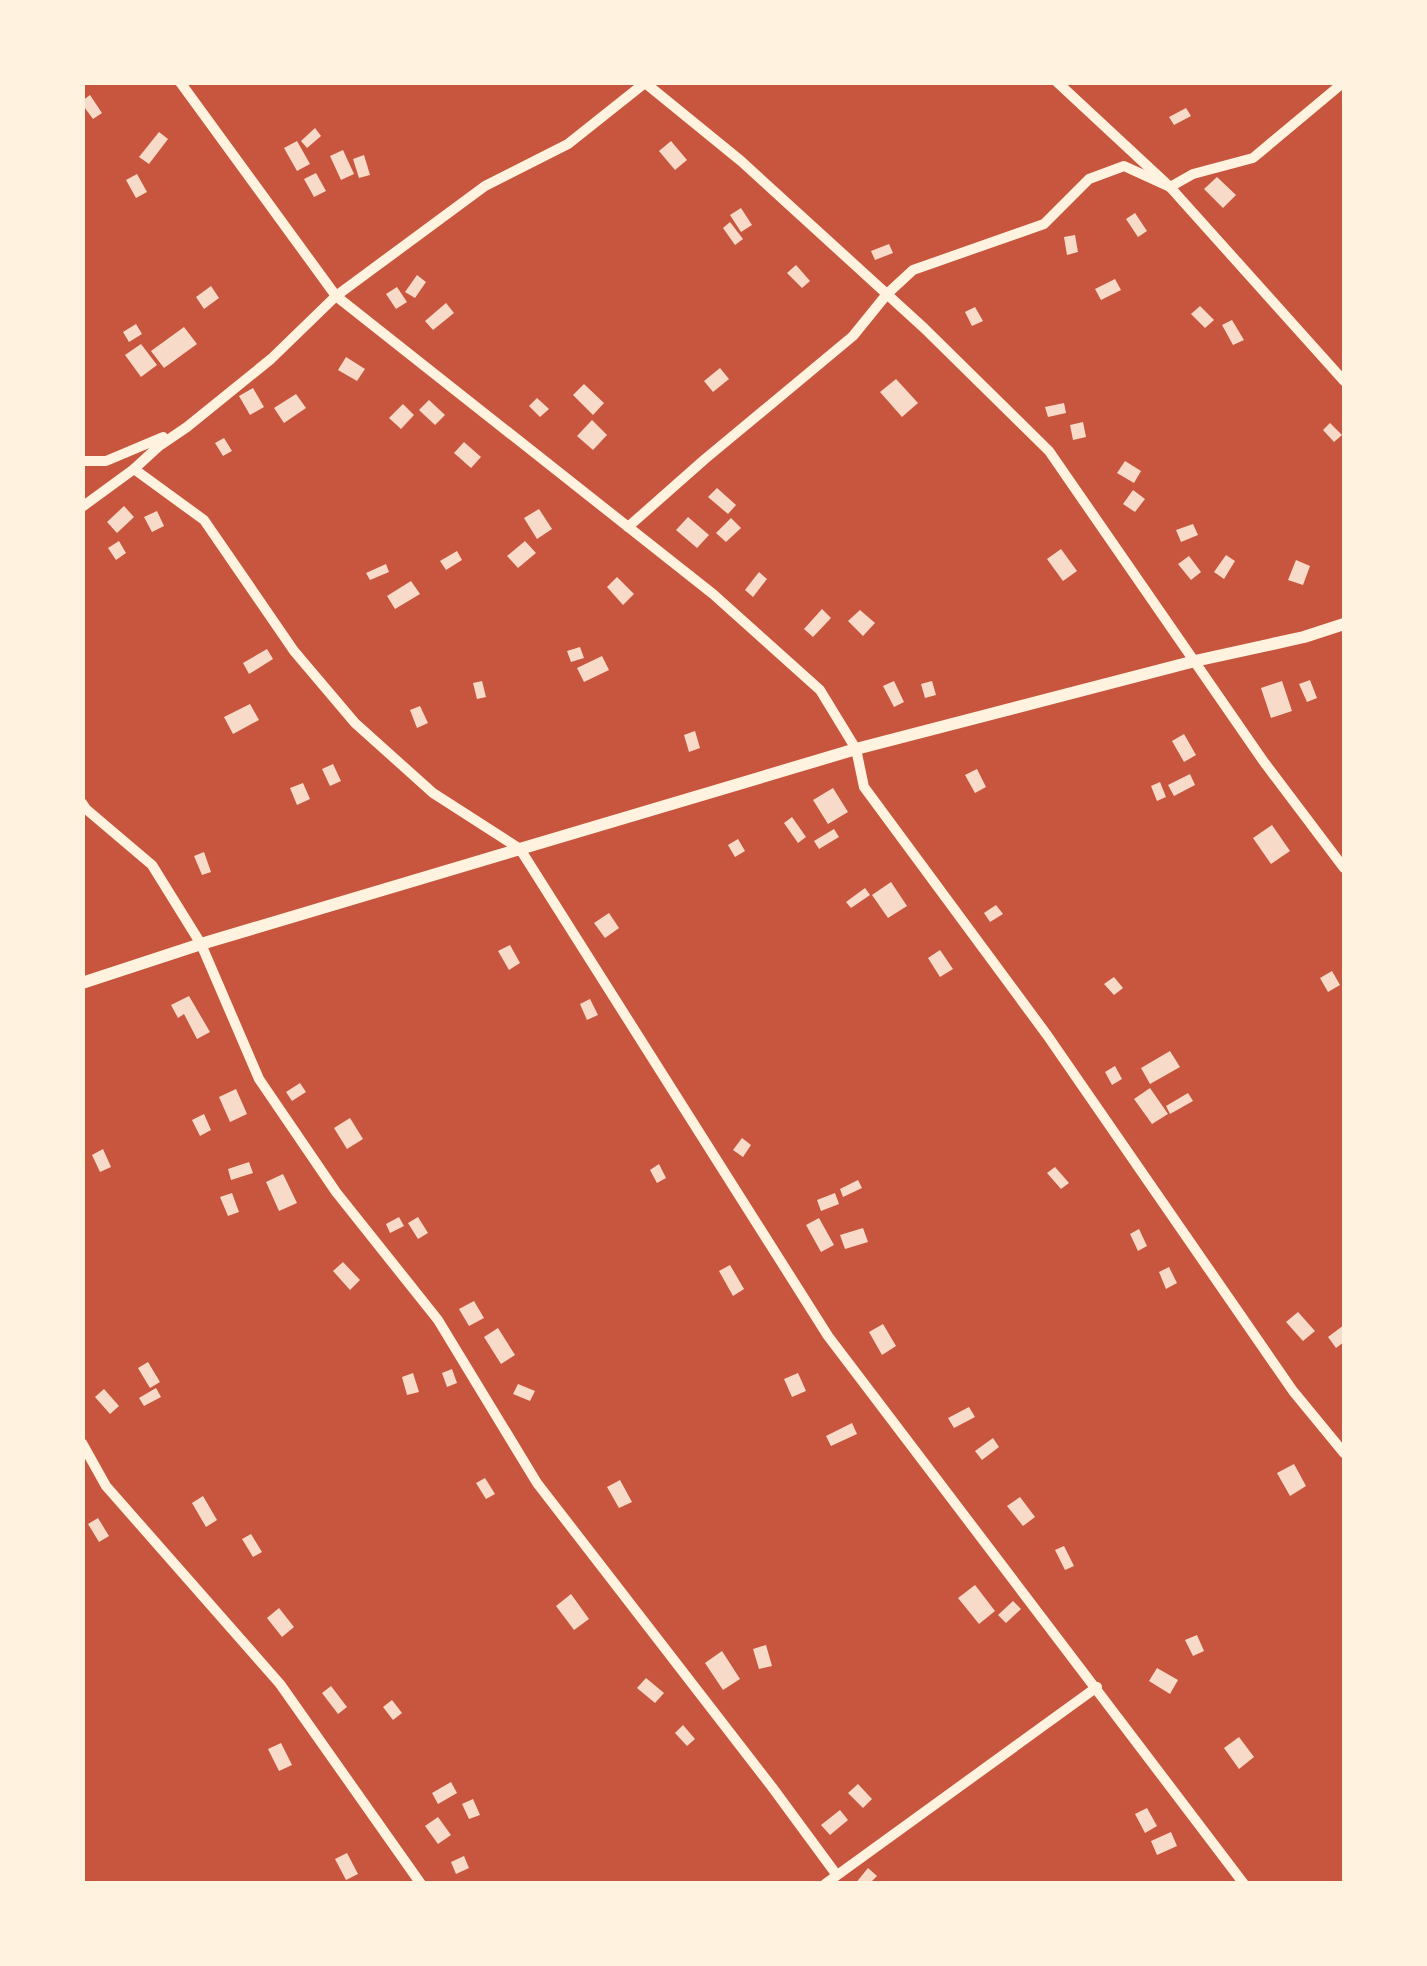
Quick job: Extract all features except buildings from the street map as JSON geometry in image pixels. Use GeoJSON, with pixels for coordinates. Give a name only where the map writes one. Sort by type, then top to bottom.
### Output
{"type":"FeatureCollection","features":[{"type":"Feature","properties":{"kind":"street"},"geometry":{"type":"LineString","coordinates":[[180,82],[336,296],[714,594],[820,690],[856,749],[864,787],[1047,1034],[1293,1390],[1344,1453]]}},
{"type":"Feature","properties":{"kind":"street"},"geometry":{"type":"LineString","coordinates":[[1057,82],[1170,188],[1344,381]]}},
{"type":"Feature","properties":{"kind":"street"},"geometry":{"type":"LineString","coordinates":[[1170,188],[1193,174],[1254,158],[1344,82]]}},
{"type":"Feature","properties":{"kind":"street"},"geometry":{"type":"LineString","coordinates":[[82,507],[271,359],[336,296],[485,186],[568,144],[645,83],[741,161],[887,294],[1049,452],[1264,762],[1344,868]]}},
{"type":"Feature","properties":{"kind":"street"},"geometry":{"type":"LineString","coordinates":[[628,527],[853,336],[887,294],[913,270],[1044,224],[1088,179],[1124,166],[1170,188]]}},
{"type":"Feature","properties":{"kind":"street"},"geometry":{"type":"LineString","coordinates":[[82,461],[106,461],[188,427]]}},
{"type":"Feature","properties":{"kind":"street"},"geometry":{"type":"LineString","coordinates":[[134,469],[204,520],[294,651],[354,724],[433,793],[520,849],[828,1336],[1244,1884]]}},
{"type":"Feature","properties":{"kind":"street"},"geometry":{"type":"LineString","coordinates":[[82,982],[856,749],[1344,624]]}},
{"type":"Feature","properties":{"kind":"street"},"geometry":{"type":"LineString","coordinates":[[82,802],[152,865],[201,944],[259,1079],[336,1192],[438,1320],[538,1483],[836,1874]]}},
{"type":"Feature","properties":{"kind":"street"},"geometry":{"type":"LineString","coordinates":[[82,1444],[106,1486],[280,1684],[421,1884]]}},
{"type":"Feature","properties":{"kind":"street"},"geometry":{"type":"LineString","coordinates":[[825,1884],[1097,1687]]}}]}
